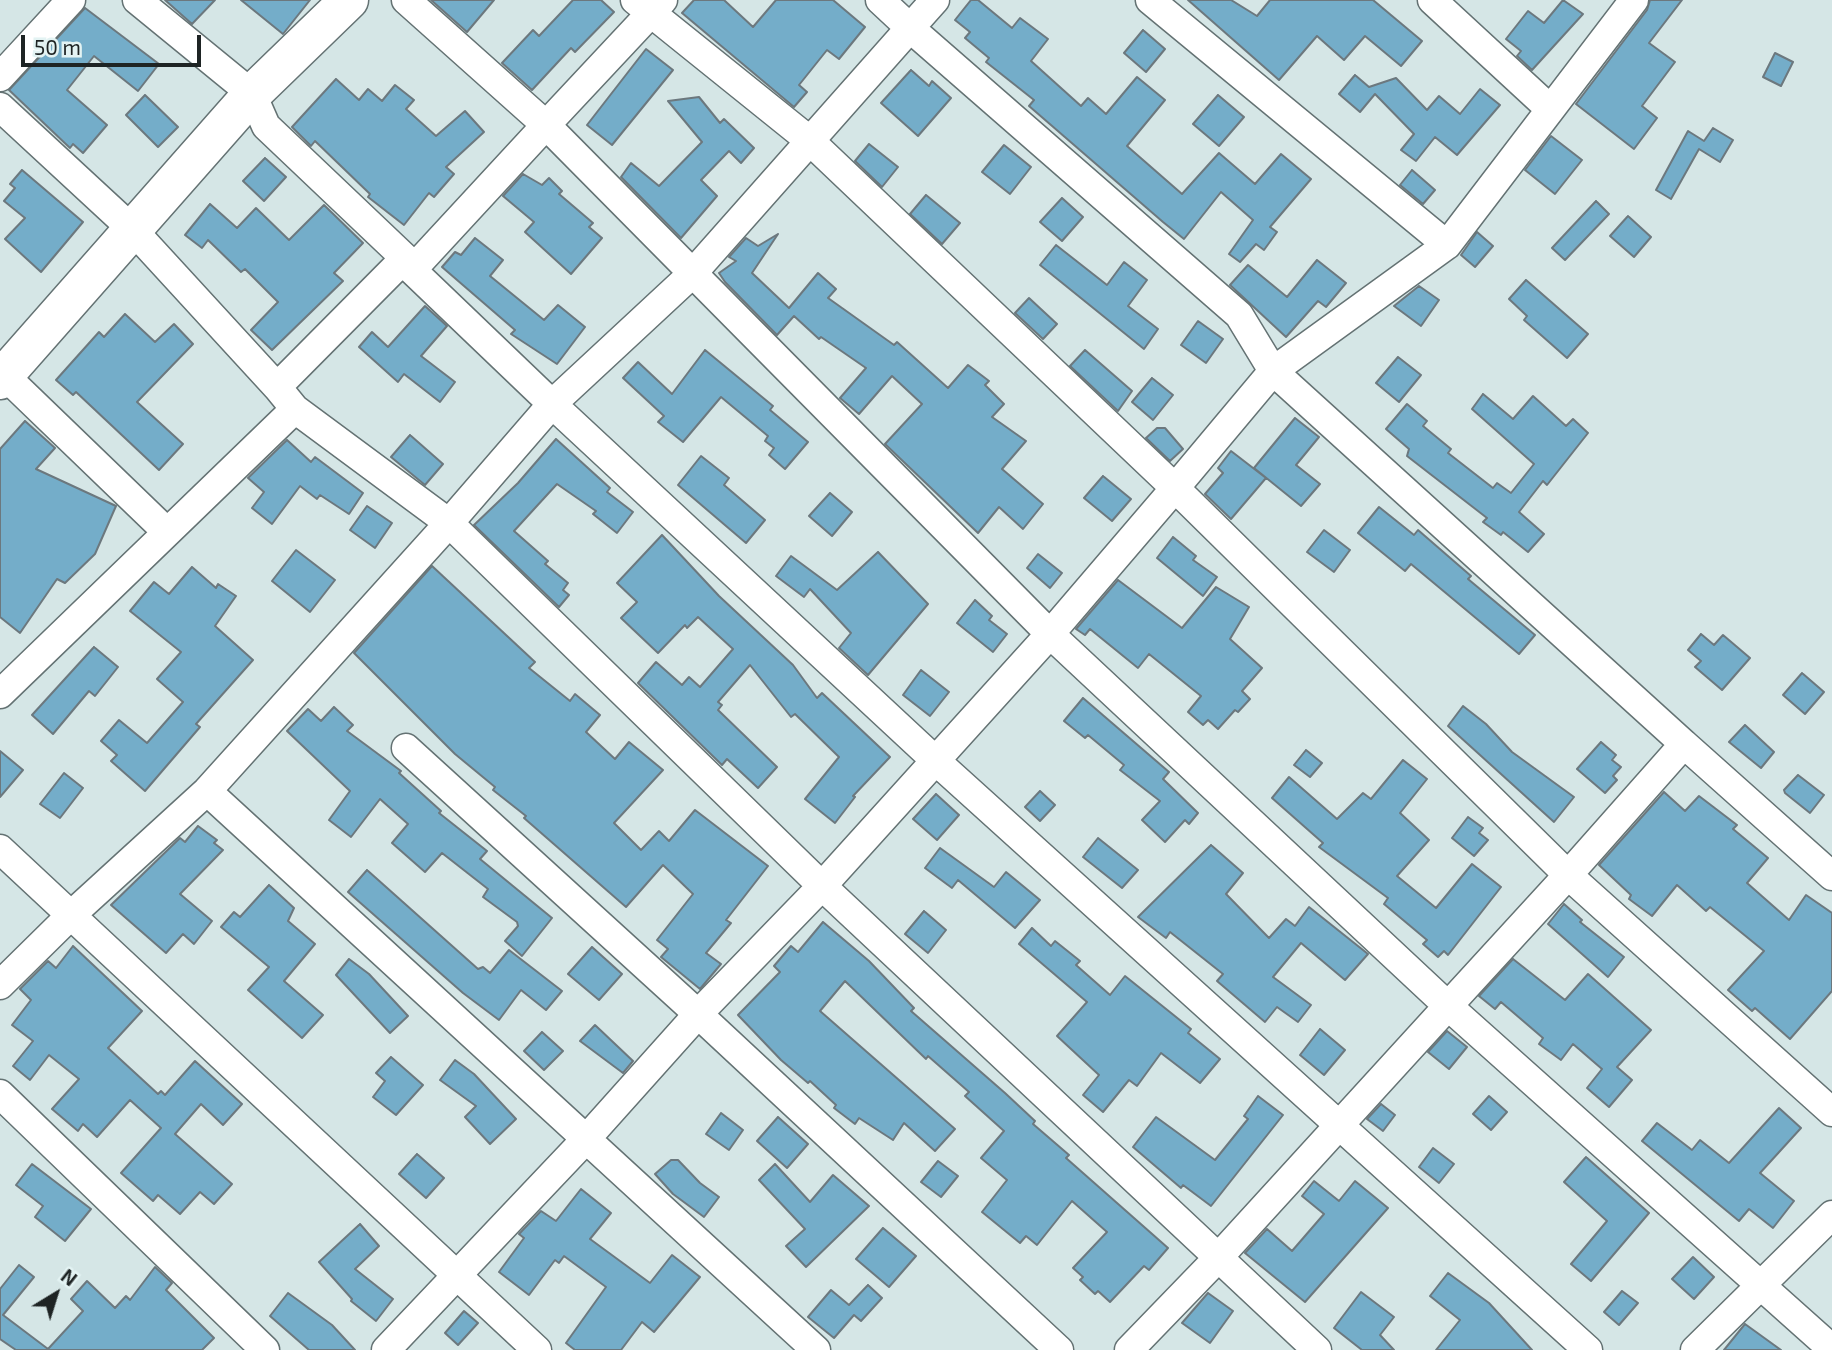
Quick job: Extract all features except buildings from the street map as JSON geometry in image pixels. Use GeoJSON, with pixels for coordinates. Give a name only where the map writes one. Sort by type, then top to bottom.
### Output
{"type":"FeatureCollection","features":[{"type":"Feature","properties":{"kind":"main road"},"geometry":{"type":"LineString","coordinates":[[1,376],[252,94],[349,0]]}},
{"type":"Feature","properties":{"kind":"street"},"geometry":{"type":"LineString","coordinates":[[0,77],[71,0]]}},
{"type":"Feature","properties":{"kind":"street"},"geometry":{"type":"LineString","coordinates":[[137,0],[252,94],[266,126],[552,404],[936,761],[1338,1127],[1588,1350]]}},
{"type":"Feature","properties":{"kind":"street"},"geometry":{"type":"LineString","coordinates":[[406,0],[546,125],[1050,634],[1448,1006],[1832,1349]]}},
{"type":"Feature","properties":{"kind":"street"},"geometry":{"type":"LineString","coordinates":[[880,0],[1240,315],[1273,371],[1832,876]]}},
{"type":"Feature","properties":{"kind":"street"},"geometry":{"type":"LineString","coordinates":[[0,985],[69,917],[207,791],[449,523],[552,404],[692,274],[935,0]]}},
{"type":"Feature","properties":{"kind":"street"},"geometry":{"type":"LineString","coordinates":[[1150,0],[1447,245]]}},
{"type":"Feature","properties":{"kind":"street"},"geometry":{"type":"LineString","coordinates":[[1432,0],[1550,109]]}},
{"type":"Feature","properties":{"kind":"street"},"geometry":{"type":"LineString","coordinates":[[386,1350],[458,1277],[698,1014],[822,886],[936,761],[1050,634],[1273,371],[1447,245],[1634,0]]}},
{"type":"Feature","properties":{"kind":"street"},"geometry":{"type":"LineString","coordinates":[[277,387],[409,264],[546,125],[650,4],[809,140],[1175,488],[1568,875],[1832,1112]]}},
{"type":"Feature","properties":{"kind":"street"},"geometry":{"type":"LineString","coordinates":[[0,107],[132,229],[295,409],[449,523],[822,886],[1317,1350]]}},
{"type":"Feature","properties":{"kind":"street"},"geometry":{"type":"LineString","coordinates":[[1,376],[166,532]]}},
{"type":"Feature","properties":{"kind":"street"},"geometry":{"type":"LineString","coordinates":[[0,694],[295,409]]}},
{"type":"Feature","properties":{"kind":"street"},"geometry":{"type":"LineString","coordinates":[[1129,1350],[1338,1127],[1684,744]]}},
{"type":"Feature","properties":{"kind":"street"},"geometry":{"type":"LineString","coordinates":[[406,748],[698,1014],[1059,1350]]}},
{"type":"Feature","properties":{"kind":"street"},"geometry":{"type":"LineString","coordinates":[[207,791],[816,1350]]}},
{"type":"Feature","properties":{"kind":"street"},"geometry":{"type":"LineString","coordinates":[[0,849],[69,917],[537,1350]]}},
{"type":"Feature","properties":{"kind":"street"},"geometry":{"type":"LineString","coordinates":[[0,1094],[265,1350]]}},
{"type":"Feature","properties":{"kind":"street"},"geometry":{"type":"LineString","coordinates":[[1695,1350],[1832,1215]]}}]}
